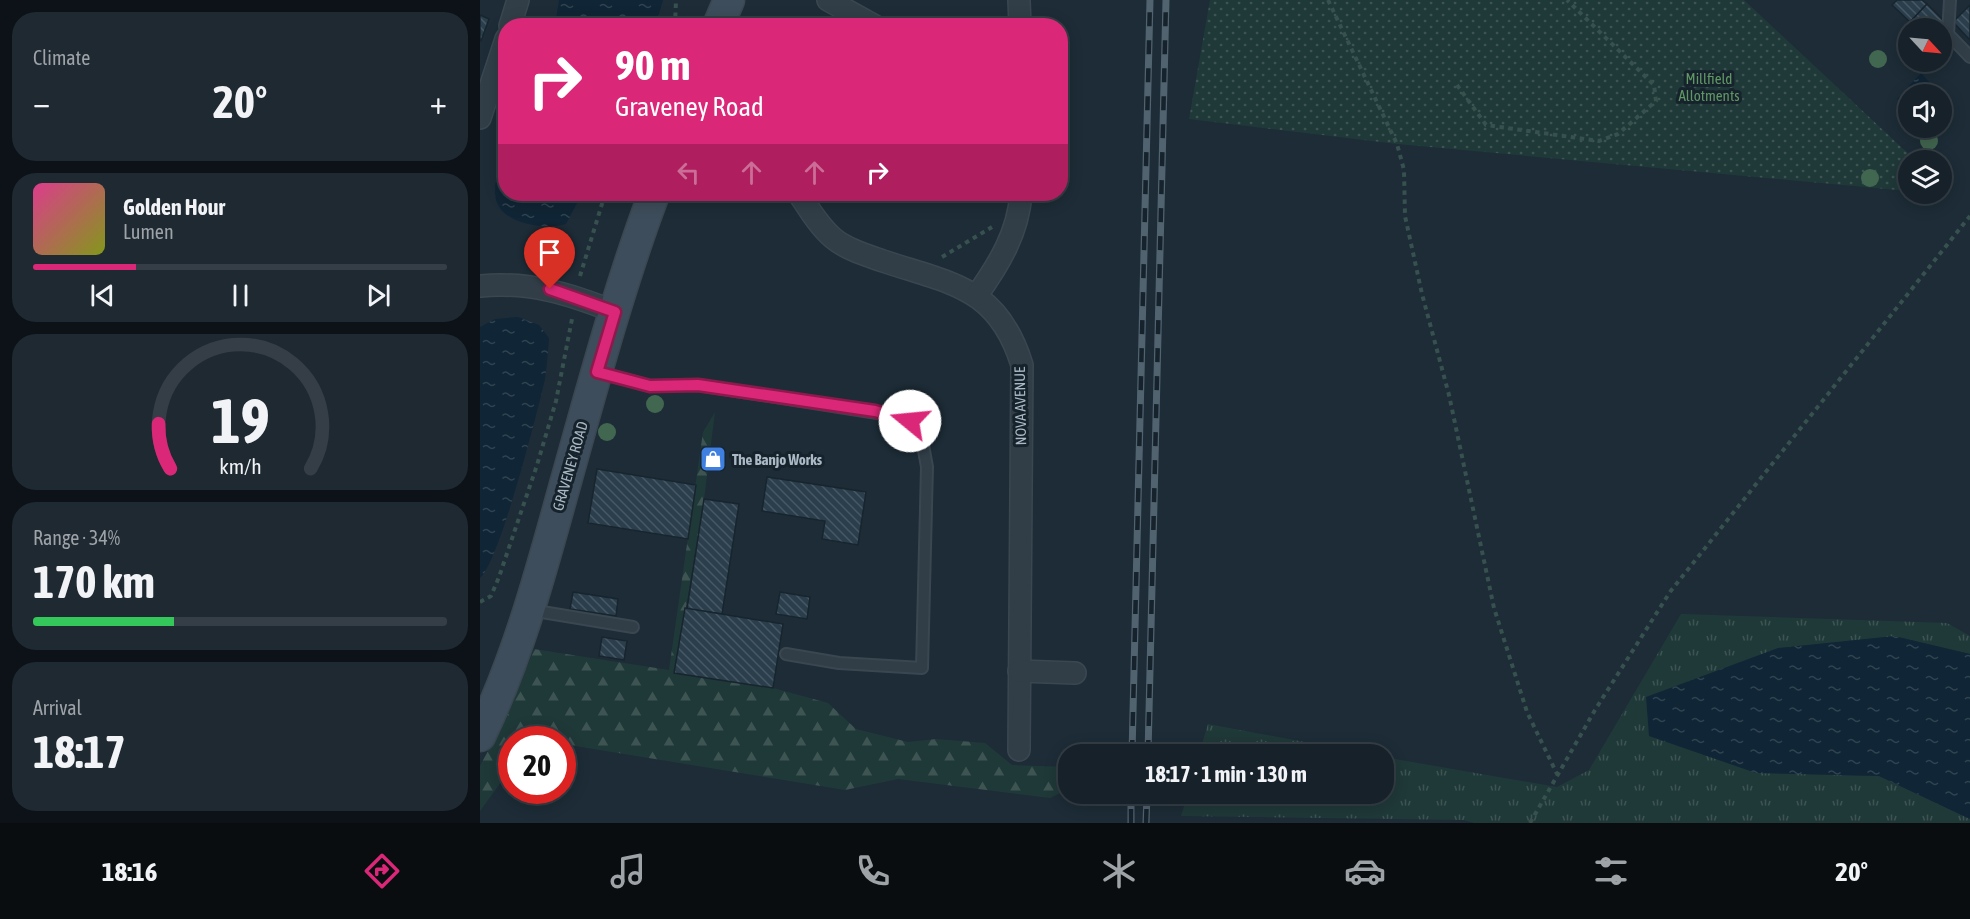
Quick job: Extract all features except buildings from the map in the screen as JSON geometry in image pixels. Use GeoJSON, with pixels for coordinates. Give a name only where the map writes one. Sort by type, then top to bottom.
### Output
{"type":"FeatureCollection","features":[{"type":"Feature","properties":{"kind":"street"},"geometry":{"type":"LineString","coordinates":[[512,18],[518,0]]}},
{"type":"Feature","properties":{"kind":"street"},"geometry":{"type":"LineString","coordinates":[[721,18],[729,0]]}},
{"type":"Feature","properties":{"kind":"street"},"geometry":{"type":"LineString","coordinates":[[828,0],[860,18]]}},
{"type":"Feature","properties":{"kind":"street"},"geometry":{"type":"LineString","coordinates":[[1019,0],[1020,18]]}},
{"type":"Feature","properties":{"kind":"street"},"geometry":{"type":"LineString","coordinates":[[480,118],[498,63]]}},
{"type":"Feature","properties":{"kind":"street","name":"GRAVENEY ROAD"},"geometry":{"type":"LineString","coordinates":[[480,736],[501,691],[529,610],[597,372],[652,201]]}},
{"type":"Feature","properties":{"kind":"street","name":"NOVA AVENUE"},"geometry":{"type":"LineString","coordinates":[[804,201],[816,220],[834,239],[849,248],[954,284],[977,296],[1000,317],[1013,336],[1022,365],[1019,750]]}},
{"type":"Feature","properties":{"kind":"street"},"geometry":{"type":"LineString","coordinates":[[977,296],[1001,261],[1020,214],[1021,201]]}},
{"type":"Feature","properties":{"kind":"street"},"geometry":{"type":"LineString","coordinates":[[480,286],[507,283],[550,289],[576,296],[615,312]]}},
{"type":"Feature","properties":{"kind":"street"},"geometry":{"type":"LineString","coordinates":[[1019,671],[1075,673]]}},
{"type":"Feature","properties":{"kind":"lane"},"geometry":{"type":"LineString","coordinates":[[1950,0],[1947,34],[1970,57]]}},
{"type":"Feature","properties":{"kind":"lane"},"geometry":{"type":"LineString","coordinates":[[597,372],[650,386],[698,385],[875,411],[910,421],[921,435],[927,467],[922,668],[838,663],[786,654]]}},
{"type":"Feature","properties":{"kind":"lane"},"geometry":{"type":"LineString","coordinates":[[529,610],[633,627]]}},
{"type":"Feature","properties":{"kind":"path"},"geometry":{"type":"LineString","coordinates":[[675,18],[676,0]]}},
{"type":"Feature","properties":{"kind":"path"},"geometry":{"type":"LineString","coordinates":[[1328,0],[1397,144],[1404,170],[1405,216],[1422,294],[1449,395],[1494,608],[1527,712],[1557,774]]}},
{"type":"Feature","properties":{"kind":"path"},"geometry":{"type":"LineString","coordinates":[[1457,85],[1486,125],[1599,141],[1618,134],[1656,101],[1654,85],[1567,0]]}},
{"type":"Feature","properties":{"kind":"path"},"geometry":{"type":"LineString","coordinates":[[480,602],[491,596],[499,577],[537,465],[555,401],[576,296],[603,201]]}},
{"type":"Feature","properties":{"kind":"path"},"geometry":{"type":"LineString","coordinates":[[1530,823],[1557,774],[1670,592],[1970,216]]}},
{"type":"Feature","properties":{"kind":"path"},"geometry":{"type":"LineString","coordinates":[[933,253],[943,257],[996,224],[999,235],[1010,239]]}},
{"type":"Feature","properties":{"kind":"green space","name":"Millfield Allotments"},"geometry":{"type":"Polygon","coordinates":[[[1210,0],[1744,0],[1904,150],[1898,150],[1898,190],[1397,144],[1189,119],[1210,0]]]}},
{"type":"Feature","properties":{"kind":"green space"},"geometry":{"type":"Polygon","coordinates":[[[715,412],[704,499],[675,673],[773,688],[828,703],[856,729],[908,742],[936,739],[985,743],[1012,765],[1058,767],[1058,794],[1050,798],[898,779],[845,790],[576,746],[576,726],[501,726],[534,649],[669,670],[703,432],[715,412]]]}},
{"type":"Feature","properties":{"kind":"green space"},"geometry":{"type":"Polygon","coordinates":[[[1681,614],[1947,623],[1970,636],[1970,654],[1894,636],[1756,773],[1879,776],[1970,819],[1970,823],[1474,823],[1464,820],[1181,816],[1185,804],[1394,804],[1394,759],[1557,787],[1589,770],[1681,614]]]}},
{"type":"Feature","properties":{"kind":"green space"},"geometry":{"type":"Polygon","coordinates":[[[1208,724],[1315,744],[1202,744],[1208,724]]]}},
{"type":"Feature","properties":{"kind":"green space"},"geometry":{"type":"Polygon","coordinates":[[[498,732],[498,786],[480,811],[480,766],[498,732]]]}},
{"type":"Feature","properties":{"kind":"water"},"geometry":{"type":"Polygon","coordinates":[[[559,0],[663,0],[658,18],[556,18],[559,0]]]}},
{"type":"Feature","properties":{"kind":"water"},"geometry":{"type":"Polygon","coordinates":[[[1921,73],[1931,84],[1911,84],[1921,73]]]}},
{"type":"Feature","properties":{"kind":"water"},"geometry":{"type":"Polygon","coordinates":[[[498,173],[498,201],[578,201],[566,224],[537,226],[526,224],[507,215],[500,208],[495,194],[498,173]]]}},
{"type":"Feature","properties":{"kind":"water"},"geometry":{"type":"Polygon","coordinates":[[[518,317],[539,325],[549,338],[545,379],[507,517],[488,566],[480,578],[480,327],[495,319],[518,317]]]}},
{"type":"Feature","properties":{"kind":"water"},"geometry":{"type":"Polygon","coordinates":[[[1894,636],[1970,654],[1970,819],[1879,776],[1756,773],[1649,736],[1646,697],[1778,648],[1894,636]]]}},
{"type":"Feature","properties":{"kind":"railway"},"geometry":{"type":"LineString","coordinates":[[1132,744],[1150,0]]}},
{"type":"Feature","properties":{"kind":"railway"},"geometry":{"type":"LineString","coordinates":[[1148,744],[1166,0]]}},
{"type":"Feature","properties":{"kind":"railway"},"geometry":{"type":"LineString","coordinates":[[1131,804],[1131,823]]}},
{"type":"Feature","properties":{"kind":"railway"},"geometry":{"type":"LineString","coordinates":[[1146,823],[1147,804]]}},
{"type":"Feature","properties":{"kind":"place","name":"The Banjo Works"},"geometry":{"type":"Point","coordinates":[713,459]}},
{"type":"Feature","properties":{"kind":"route"},"geometry":{"type":"LineString","coordinates":[[550,289],[576,296],[615,312],[597,372],[650,386],[698,385],[875,411],[910,421]]}}]}
